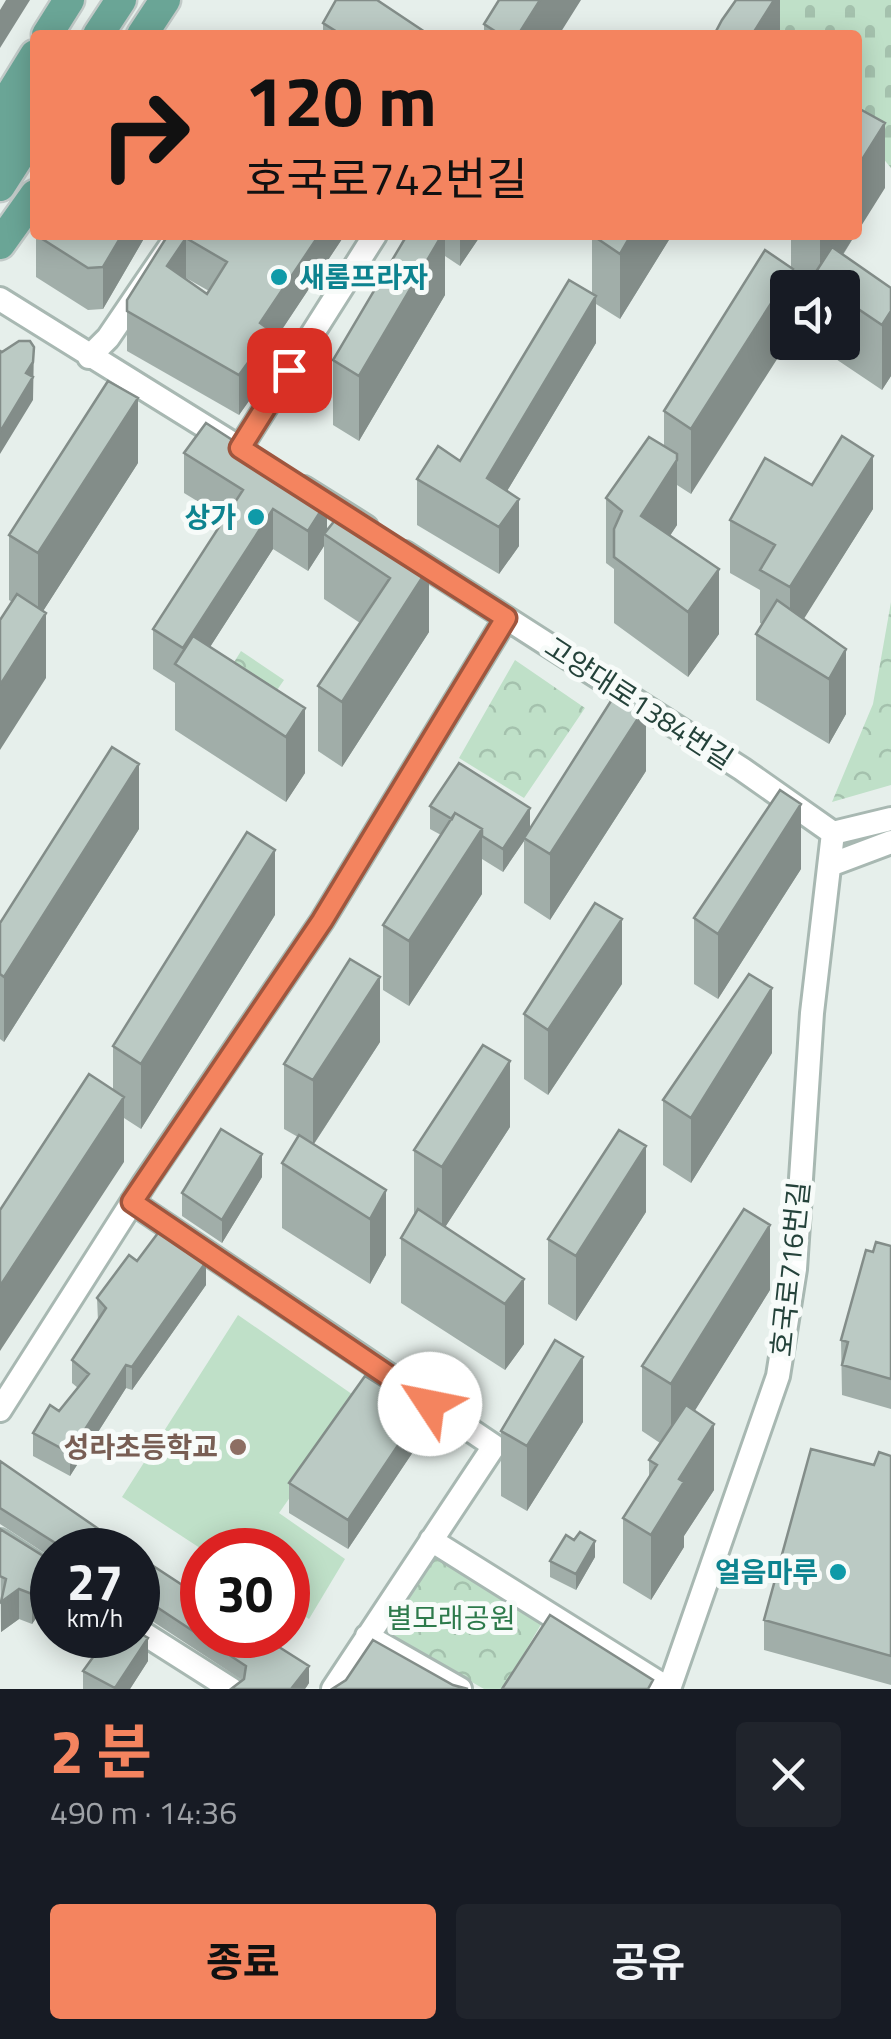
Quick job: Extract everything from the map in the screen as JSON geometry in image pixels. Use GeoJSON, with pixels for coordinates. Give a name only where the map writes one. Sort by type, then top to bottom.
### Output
{"type":"FeatureCollection","features":[{"type":"Feature","properties":{"kind":"main road"},"geometry":{"type":"LineString","coordinates":[[51,30],[69,0]]}},
{"type":"Feature","properties":{"kind":"main road"},"geometry":{"type":"LineString","coordinates":[[79,30],[98,0]]}},
{"type":"Feature","properties":{"kind":"main road"},"geometry":{"type":"LineString","coordinates":[[101,30],[121,0]]}},
{"type":"Feature","properties":{"kind":"main road"},"geometry":{"type":"LineString","coordinates":[[145,30],[165,0]]}},
{"type":"Feature","properties":{"kind":"main road"},"geometry":{"type":"LineString","coordinates":[[0,112],[30,63]]}},
{"type":"Feature","properties":{"kind":"main road"},"geometry":{"type":"LineString","coordinates":[[0,155],[30,107]]}},
{"type":"Feature","properties":{"kind":"main road"},"geometry":{"type":"LineString","coordinates":[[0,186],[30,140]]}},
{"type":"Feature","properties":{"kind":"main road"},"geometry":{"type":"LineString","coordinates":[[0,244],[21,206]]}},
{"type":"Feature","properties":{"kind":"street"},"geometry":{"type":"LineString","coordinates":[[89,357],[108,338],[175,240]]}},
{"type":"Feature","properties":{"kind":"street"},"geometry":{"type":"LineString","coordinates":[[0,299],[248,453],[372,240]]}},
{"type":"Feature","properties":{"kind":"street","name":"고양대로1384번길"},"geometry":{"type":"LineString","coordinates":[[289,479],[742,769],[833,833]]}},
{"type":"Feature","properties":{"kind":"street"},"geometry":{"type":"LineString","coordinates":[[0,1410],[132,1202],[322,921],[506,618]]}},
{"type":"Feature","properties":{"kind":"street"},"geometry":{"type":"LineString","coordinates":[[833,833],[891,819]]}},
{"type":"Feature","properties":{"kind":"street","name":"호국로716번길"},"geometry":{"type":"LineString","coordinates":[[431,1540],[669,1689],[778,1376],[795,1268],[812,1013],[833,833]]}},
{"type":"Feature","properties":{"kind":"street"},"geometry":{"type":"LineString","coordinates":[[830,864],[891,842]]}},
{"type":"Feature","properties":{"kind":"street"},"geometry":{"type":"LineString","coordinates":[[132,1202],[494,1446],[333,1689]]}},
{"type":"Feature","properties":{"kind":"street"},"geometry":{"type":"LineString","coordinates":[[0,1541],[30,1561]]}},
{"type":"Feature","properties":{"kind":"street"},"geometry":{"type":"LineString","coordinates":[[367,1636],[460,1689]]}},
{"type":"Feature","properties":{"kind":"street"},"geometry":{"type":"LineString","coordinates":[[160,1644],[231,1689]]}},
{"type":"Feature","properties":{"kind":"green space"},"geometry":{"type":"Polygon","coordinates":[[[751,0],[891,0],[891,168],[862,133],[862,30],[776,30],[751,0]]]}},
{"type":"Feature","properties":{"kind":"green space"},"geometry":{"type":"Polygon","coordinates":[[[891,602],[891,785],[832,802],[873,704],[891,602]]]}},
{"type":"Feature","properties":{"kind":"green space"},"geometry":{"type":"Polygon","coordinates":[[[241,651],[284,680],[259,716],[218,688],[241,651]]]}},
{"type":"Feature","properties":{"kind":"green space"},"geometry":{"type":"Polygon","coordinates":[[[515,660],[585,708],[524,798],[459,758],[515,660]]]}},
{"type":"Feature","properties":{"kind":"green space"},"geometry":{"type":"Polygon","coordinates":[[[238,1315],[359,1399],[279,1513],[301,1528],[180,1528],[180,1535],[122,1497],[238,1315]]]}},
{"type":"Feature","properties":{"kind":"green space"},"geometry":{"type":"Polygon","coordinates":[[[310,1535],[345,1559],[310,1617],[310,1535]]]}},
{"type":"Feature","properties":{"kind":"green space","name":"별모래공원"},"geometry":{"type":"Polygon","coordinates":[[[433,1554],[543,1621],[503,1689],[484,1689],[386,1633],[433,1554]]]}},
{"type":"Feature","properties":{"kind":"building"},"geometry":{"type":"Polygon","coordinates":[[[336,0],[377,0],[422,30],[334,30],[323,23],[336,0]]]}},
{"type":"Feature","properties":{"kind":"building"},"geometry":{"type":"Polygon","coordinates":[[[499,0],[540,0],[521,30],[493,30],[484,24],[499,0]]]}},
{"type":"Feature","properties":{"kind":"building"},"geometry":{"type":"Polygon","coordinates":[[[736,0],[774,0],[755,30],[717,30],[736,0]]]}},
{"type":"Feature","properties":{"kind":"building"},"geometry":{"type":"Polygon","coordinates":[[[862,110],[885,123],[862,160],[862,110]]]}},
{"type":"Feature","properties":{"kind":"building"},"geometry":{"type":"Polygon","coordinates":[[[44,240],[119,240],[103,267],[88,268],[44,240]]]}},
{"type":"Feature","properties":{"kind":"building"},"geometry":{"type":"Polygon","coordinates":[[[165,240],[185,240],[167,266],[207,294],[227,262],[189,240],[316,240],[260,323],[271,331],[239,375],[127,311],[127,300],[165,240]]]}},
{"type":"Feature","properties":{"kind":"building"},"geometry":{"type":"Polygon","coordinates":[[[404,240],[439,240],[359,376],[333,360],[404,240]]]}},
{"type":"Feature","properties":{"kind":"building"},"geometry":{"type":"Polygon","coordinates":[[[599,240],[628,240],[620,254],[599,240]]]}},
{"type":"Feature","properties":{"kind":"building"},"geometry":{"type":"Polygon","coordinates":[[[832,247],[891,288],[891,311],[882,325],[860,310],[860,270],[817,270],[832,247]]]}},
{"type":"Feature","properties":{"kind":"building"},"geometry":{"type":"Polygon","coordinates":[[[765,250],[793,269],[770,270],[770,305],[691,429],[664,411],[765,250]]]}},
{"type":"Feature","properties":{"kind":"building"},"geometry":{"type":"Polygon","coordinates":[[[569,280],[596,296],[487,478],[519,499],[499,527],[417,479],[438,446],[460,461],[569,280]]]}},
{"type":"Feature","properties":{"kind":"building"},"geometry":{"type":"Polygon","coordinates":[[[19,341],[30,341],[34,347],[33,362],[26,373],[33,377],[0,432],[0,351],[19,341]]]}},
{"type":"Feature","properties":{"kind":"building"},"geometry":{"type":"Polygon","coordinates":[[[108,381],[138,398],[38,553],[9,535],[108,381]]]}},
{"type":"Feature","properties":{"kind":"building"},"geometry":{"type":"Polygon","coordinates":[[[206,423],[327,501],[308,531],[273,509],[183,648],[153,629],[243,490],[184,453],[206,423]]]}},
{"type":"Feature","properties":{"kind":"building"},"geometry":{"type":"Polygon","coordinates":[[[842,436],[873,456],[790,587],[760,570],[775,545],[730,520],[765,458],[812,485],[842,436]]]}},
{"type":"Feature","properties":{"kind":"building"},"geometry":{"type":"Polygon","coordinates":[[[649,437],[677,454],[677,460],[641,516],[719,569],[688,612],[614,557],[614,529],[622,511],[606,498],[649,437]]]}},
{"type":"Feature","properties":{"kind":"building"},"geometry":{"type":"Polygon","coordinates":[[[344,509],[429,567],[342,702],[318,686],[390,578],[324,534],[344,509]]]}},
{"type":"Feature","properties":{"kind":"building"},"geometry":{"type":"Polygon","coordinates":[[[17,594],[46,613],[0,685],[0,620],[17,594]]]}},
{"type":"Feature","properties":{"kind":"building"},"geometry":{"type":"Polygon","coordinates":[[[777,600],[846,649],[829,679],[756,634],[777,600]]]}},
{"type":"Feature","properties":{"kind":"building"},"geometry":{"type":"Polygon","coordinates":[[[193,636],[305,708],[286,737],[175,664],[193,636]]]}},
{"type":"Feature","properties":{"kind":"building"},"geometry":{"type":"Polygon","coordinates":[[[618,690],[646,706],[550,854],[524,838],[618,690]]]}},
{"type":"Feature","properties":{"kind":"building"},"geometry":{"type":"Polygon","coordinates":[[[112,747],[139,764],[4,977],[0,974],[0,923],[112,747]]]}},
{"type":"Feature","properties":{"kind":"building"},"geometry":{"type":"Polygon","coordinates":[[[459,763],[530,808],[503,849],[482,836],[482,829],[455,813],[452,819],[430,806],[459,763]]]}},
{"type":"Feature","properties":{"kind":"building"},"geometry":{"type":"Polygon","coordinates":[[[780,790],[801,804],[718,934],[694,918],[780,790]]]}},
{"type":"Feature","properties":{"kind":"building"},"geometry":{"type":"Polygon","coordinates":[[[455,813],[482,829],[409,941],[383,925],[455,813]]]}},
{"type":"Feature","properties":{"kind":"building"},"geometry":{"type":"Polygon","coordinates":[[[247,832],[275,850],[141,1064],[113,1046],[247,832]]]}},
{"type":"Feature","properties":{"kind":"building"},"geometry":{"type":"Polygon","coordinates":[[[595,903],[622,919],[548,1030],[524,1014],[595,903]]]}},
{"type":"Feature","properties":{"kind":"building"},"geometry":{"type":"Polygon","coordinates":[[[350,959],[380,977],[313,1080],[284,1064],[350,959]]]}},
{"type":"Feature","properties":{"kind":"building"},"geometry":{"type":"Polygon","coordinates":[[[749,974],[772,988],[691,1118],[663,1100],[749,974]]]}},
{"type":"Feature","properties":{"kind":"building"},"geometry":{"type":"Polygon","coordinates":[[[483,1045],[510,1061],[442,1167],[414,1150],[483,1045]]]}},
{"type":"Feature","properties":{"kind":"building"},"geometry":{"type":"Polygon","coordinates":[[[89,1074],[124,1097],[0,1286],[0,1210],[89,1074]]]}},
{"type":"Feature","properties":{"kind":"building"},"geometry":{"type":"Polygon","coordinates":[[[221,1129],[262,1154],[222,1220],[182,1193],[221,1129]]]}},
{"type":"Feature","properties":{"kind":"building"},"geometry":{"type":"Polygon","coordinates":[[[619,1130],[646,1146],[576,1256],[548,1239],[619,1130]]]}},
{"type":"Feature","properties":{"kind":"building"},"geometry":{"type":"Polygon","coordinates":[[[299,1135],[386,1190],[370,1219],[282,1163],[299,1135]]]}},
{"type":"Feature","properties":{"kind":"building"},"geometry":{"type":"Polygon","coordinates":[[[418,1209],[524,1279],[505,1304],[401,1238],[418,1209]]]}},
{"type":"Feature","properties":{"kind":"building"},"geometry":{"type":"Polygon","coordinates":[[[744,1209],[770,1225],[671,1384],[642,1366],[744,1209]]]}},
{"type":"Feature","properties":{"kind":"building"},"geometry":{"type":"Polygon","coordinates":[[[161,1229],[206,1262],[132,1367],[126,1365],[70,1453],[33,1433],[50,1405],[59,1411],[89,1374],[72,1360],[106,1308],[97,1298],[129,1255],[137,1261],[161,1229]]]}},
{"type":"Feature","properties":{"kind":"building"},"geometry":{"type":"Polygon","coordinates":[[[876,1242],[891,1246],[891,1379],[842,1365],[848,1342],[841,1340],[866,1250],[873,1252],[876,1242]]]}},
{"type":"Feature","properties":{"kind":"building"},"geometry":{"type":"Polygon","coordinates":[[[555,1340],[583,1357],[527,1446],[501,1431],[555,1340]]]}},
{"type":"Feature","properties":{"kind":"building"},"geometry":{"type":"Polygon","coordinates":[[[365,1376],[421,1411],[348,1520],[289,1483],[365,1376]]]}},
{"type":"Feature","properties":{"kind":"building"},"geometry":{"type":"Polygon","coordinates":[[[686,1405],[714,1424],[679,1479],[684,1482],[651,1535],[623,1518],[657,1465],[649,1460],[686,1405]]]}},
{"type":"Feature","properties":{"kind":"building","name":"얼음마루"},"geometry":{"type":"Polygon","coordinates":[[[811,1449],[874,1465],[879,1452],[891,1456],[891,1656],[764,1620],[811,1449]]]}},
{"type":"Feature","properties":{"kind":"building"},"geometry":{"type":"Polygon","coordinates":[[[0,1461],[97,1528],[32,1528],[0,1508],[0,1461]]]}},
{"type":"Feature","properties":{"kind":"building"},"geometry":{"type":"Polygon","coordinates":[[[0,1529],[30,1548],[30,1593],[19,1589],[1,1602],[6,1579],[0,1576],[0,1529]]]}},
{"type":"Feature","properties":{"kind":"building"},"geometry":{"type":"Polygon","coordinates":[[[580,1532],[595,1541],[576,1574],[550,1561],[566,1535],[574,1540],[580,1532]]]}},
{"type":"Feature","properties":{"kind":"building"},"geometry":{"type":"Polygon","coordinates":[[[160,1570],[180,1584],[180,1622],[160,1609],[160,1570]]]}},
{"type":"Feature","properties":{"kind":"building"},"geometry":{"type":"Polygon","coordinates":[[[550,1615],[653,1680],[648,1689],[502,1689],[550,1615]]]}},
{"type":"Feature","properties":{"kind":"building"},"geometry":{"type":"Polygon","coordinates":[[[373,1640],[453,1685],[468,1689],[332,1689],[346,1680],[373,1640]]]}},
{"type":"Feature","properties":{"kind":"building"},"geometry":{"type":"Polygon","coordinates":[[[92,1658],[135,1658],[115,1688],[83,1671],[92,1658]]]}},
{"type":"Feature","properties":{"kind":"building"},"geometry":{"type":"Polygon","coordinates":[[[234,1658],[296,1658],[309,1666],[291,1689],[231,1689],[244,1679],[246,1666],[234,1658]]]}},
{"type":"Feature","properties":{"kind":"place","name":"새롬프라자"},"geometry":{"type":"Point","coordinates":[279,277]}},
{"type":"Feature","properties":{"kind":"place","name":"상가"},"geometry":{"type":"Point","coordinates":[256,517]}},
{"type":"Feature","properties":{"kind":"place","name":"성라초등학교"},"geometry":{"type":"Point","coordinates":[238,1447]}},
{"type":"Feature","properties":{"kind":"place","name":"얼음마루"},"geometry":{"type":"Point","coordinates":[838,1572]}},
{"type":"Feature","properties":{"kind":"route"},"geometry":{"type":"LineString","coordinates":[[289,370],[240,448],[506,618],[322,921],[132,1202],[430,1404]]}}]}
